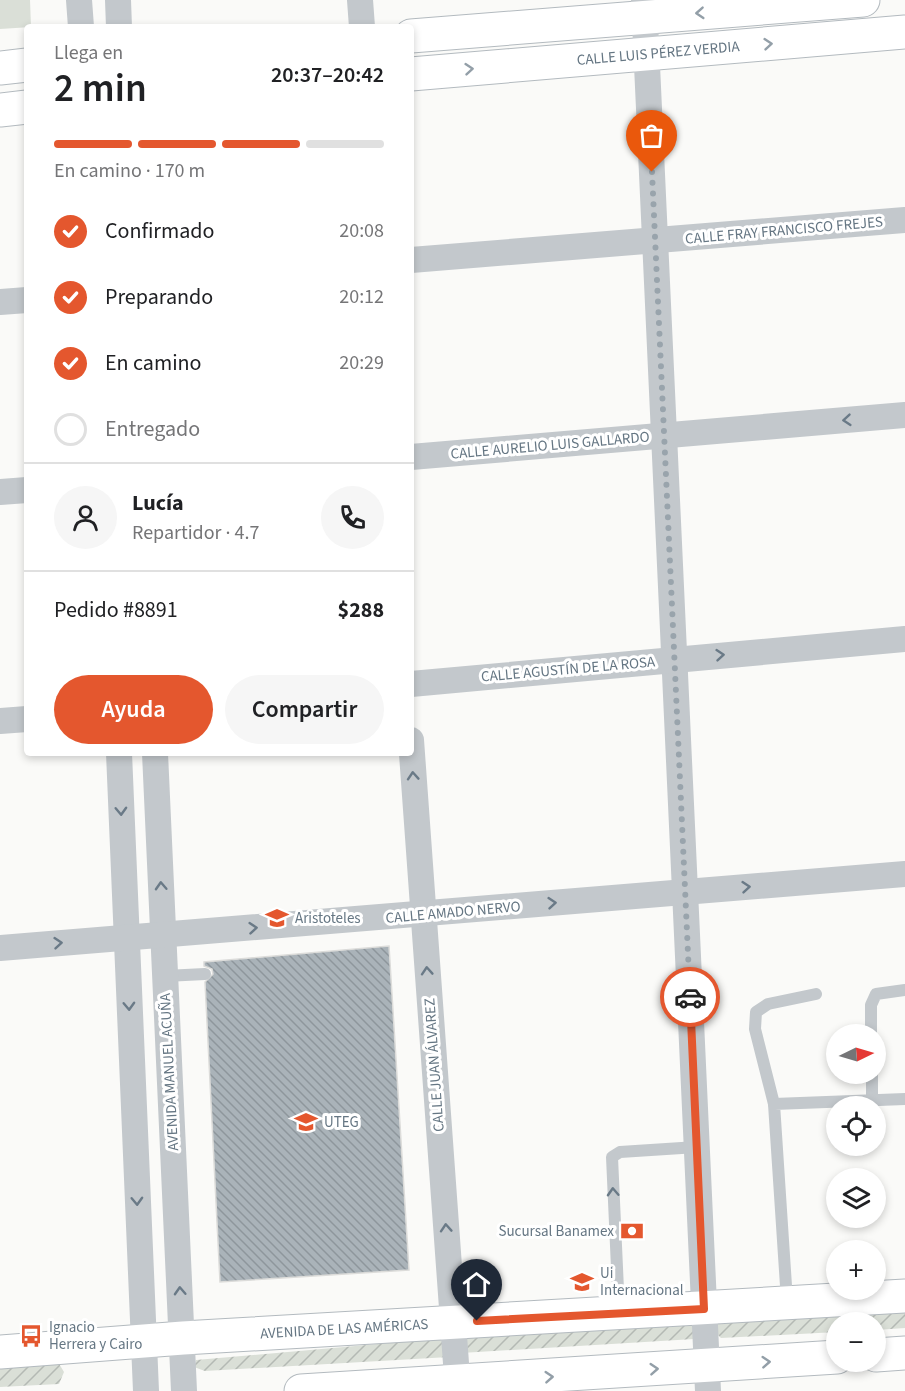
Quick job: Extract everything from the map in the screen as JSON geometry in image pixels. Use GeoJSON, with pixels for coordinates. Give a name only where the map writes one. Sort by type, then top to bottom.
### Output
{"type":"FeatureCollection","features":[{"type":"Feature","properties":{"kind":"main road"},"geometry":{"type":"LineString","coordinates":[[414,36],[645,9],[863,0]]}},
{"type":"Feature","properties":{"kind":"main road","name":"CALLE LUIS PÉREZ VERDIA"},"geometry":{"type":"LineString","coordinates":[[414,74],[905,32]]}},
{"type":"Feature","properties":{"kind":"main road"},"geometry":{"type":"LineString","coordinates":[[0,68],[24,65]]}},
{"type":"Feature","properties":{"kind":"main road"},"geometry":{"type":"LineString","coordinates":[[0,110],[24,107]]}},
{"type":"Feature","properties":{"kind":"main road","name":"AVENIDA DE LAS AMÉRICAS"},"geometry":{"type":"LineString","coordinates":[[0,1352],[183,1338],[905,1296]]}},
{"type":"Feature","properties":{"kind":"main road"},"geometry":{"type":"LineString","coordinates":[[886,1354],[905,1353]]}},
{"type":"Feature","properties":{"kind":"main road"},"geometry":{"type":"LineString","coordinates":[[302,1391],[708,1378],[826,1359]]}},
{"type":"Feature","properties":{"kind":"street"},"geometry":{"type":"LineString","coordinates":[[79,0],[81,24]]}},
{"type":"Feature","properties":{"kind":"street"},"geometry":{"type":"LineString","coordinates":[[118,0],[119,24]]}},
{"type":"Feature","properties":{"kind":"street"},"geometry":{"type":"LineString","coordinates":[[360,0],[362,24]]}},
{"type":"Feature","properties":{"kind":"street"},"geometry":{"type":"LineString","coordinates":[[645,9],[708,1378]]}},
{"type":"Feature","properties":{"kind":"street","name":"CALLE FRAY FRANCISCO FREJES"},"geometry":{"type":"LineString","coordinates":[[414,260],[905,220]]}},
{"type":"Feature","properties":{"kind":"street"},"geometry":{"type":"LineString","coordinates":[[0,302],[24,300]]}},
{"type":"Feature","properties":{"kind":"street","name":"CALLE AURELIO LUIS GALLARDO"},"geometry":{"type":"LineString","coordinates":[[414,457],[905,416]]}},
{"type":"Feature","properties":{"kind":"street"},"geometry":{"type":"LineString","coordinates":[[0,492],[24,490]]}},
{"type":"Feature","properties":{"kind":"street","name":"CALLE AGUSTÍN DE LA ROSA"},"geometry":{"type":"LineString","coordinates":[[414,684],[905,639]]}},
{"type":"Feature","properties":{"kind":"street"},"geometry":{"type":"LineString","coordinates":[[0,721],[24,718]]}},
{"type":"Feature","properties":{"kind":"street"},"geometry":{"type":"LineString","coordinates":[[119,756],[146,1391]]}},
{"type":"Feature","properties":{"kind":"street","name":"AVENIDA MANUEL ACUÑA"},"geometry":{"type":"LineString","coordinates":[[155,756],[184,1391]]}},
{"type":"Feature","properties":{"kind":"street","name":"CALLE JUAN ÁLVAREZ"},"geometry":{"type":"LineString","coordinates":[[412,756],[458,1387]]}},
{"type":"Feature","properties":{"kind":"street","name":"CALLE AMADO NERVO"},"geometry":{"type":"LineString","coordinates":[[0,948],[905,874]]}},
{"type":"Feature","properties":{"kind":"lane"},"geometry":{"type":"LineString","coordinates":[[165,976],[205,974]]}},
{"type":"Feature","properties":{"kind":"lane"},"geometry":{"type":"LineString","coordinates":[[871,1024],[871,1005],[876,994],[905,990]]}},
{"type":"Feature","properties":{"kind":"lane"},"geometry":{"type":"LineString","coordinates":[[787,1303],[774,1104],[755,1029],[756,1012],[768,1004],[816,994]]}},
{"type":"Feature","properties":{"kind":"lane"},"geometry":{"type":"LineString","coordinates":[[886,1100],[905,1099]]}},
{"type":"Feature","properties":{"kind":"lane"},"geometry":{"type":"LineString","coordinates":[[774,1104],[826,1102]]}},
{"type":"Feature","properties":{"kind":"lane"},"geometry":{"type":"LineString","coordinates":[[619,1313],[612,1157],[620,1152],[697,1147]]}},
{"type":"Feature","properties":{"kind":"shaded area"},"geometry":{"type":"Polygon","coordinates":[[[0,0],[30,0],[31,24],[24,24],[24,27],[0,29],[0,0]]]}},
{"type":"Feature","properties":{"kind":"shaded area"},"geometry":{"type":"Polygon","coordinates":[[[905,1308],[905,1328],[886,1329],[886,1312],[831,1312],[905,1308]]]}},
{"type":"Feature","properties":{"kind":"shaded area"},"geometry":{"type":"Polygon","coordinates":[[[826,1312],[826,1333],[721,1338],[712,1329],[720,1318],[826,1312]]]}},
{"type":"Feature","properties":{"kind":"shaded area"},"geometry":{"type":"Polygon","coordinates":[[[692,1321],[694,1339],[461,1353],[461,1333],[692,1321]]]}},
{"type":"Feature","properties":{"kind":"shaded area"},"geometry":{"type":"Polygon","coordinates":[[[445,1338],[449,1357],[205,1371],[194,1367],[196,1360],[445,1338]]]}},
{"type":"Feature","properties":{"kind":"shaded area"},"geometry":{"type":"Polygon","coordinates":[[[58,1362],[64,1372],[59,1384],[0,1387],[0,1366],[58,1362]]]}},
{"type":"Feature","properties":{"kind":"building","name":"UTEG"},"geometry":{"type":"Polygon","coordinates":[[[389,946],[409,1270],[220,1282],[205,982],[213,974],[212,969],[204,966],[204,962],[389,946]]]}},
{"type":"Feature","properties":{"kind":"way so far"},"geometry":{"type":"LineString","coordinates":[[652,172],[690,997]]}},
{"type":"Feature","properties":{"kind":"place","name":"Aristoteles"},"geometry":{"type":"Point","coordinates":[277,918]}},
{"type":"Feature","properties":{"kind":"place","name":"UTEG"},"geometry":{"type":"Point","coordinates":[306,1122]}},
{"type":"Feature","properties":{"kind":"place","name":"Sucursal Banamex"},"geometry":{"type":"Point","coordinates":[632,1231]}},
{"type":"Feature","properties":{"kind":"place","name":"Ui Internacional"},"geometry":{"type":"Point","coordinates":[582,1282]}},
{"type":"Feature","properties":{"kind":"place","name":"Ignacio Herrera y Cairo"},"geometry":{"type":"Point","coordinates":[31,1336]}},
{"type":"Feature","properties":{"kind":"route"},"geometry":{"type":"LineString","coordinates":[[477,1321],[704,1309],[690,997]]}}]}
